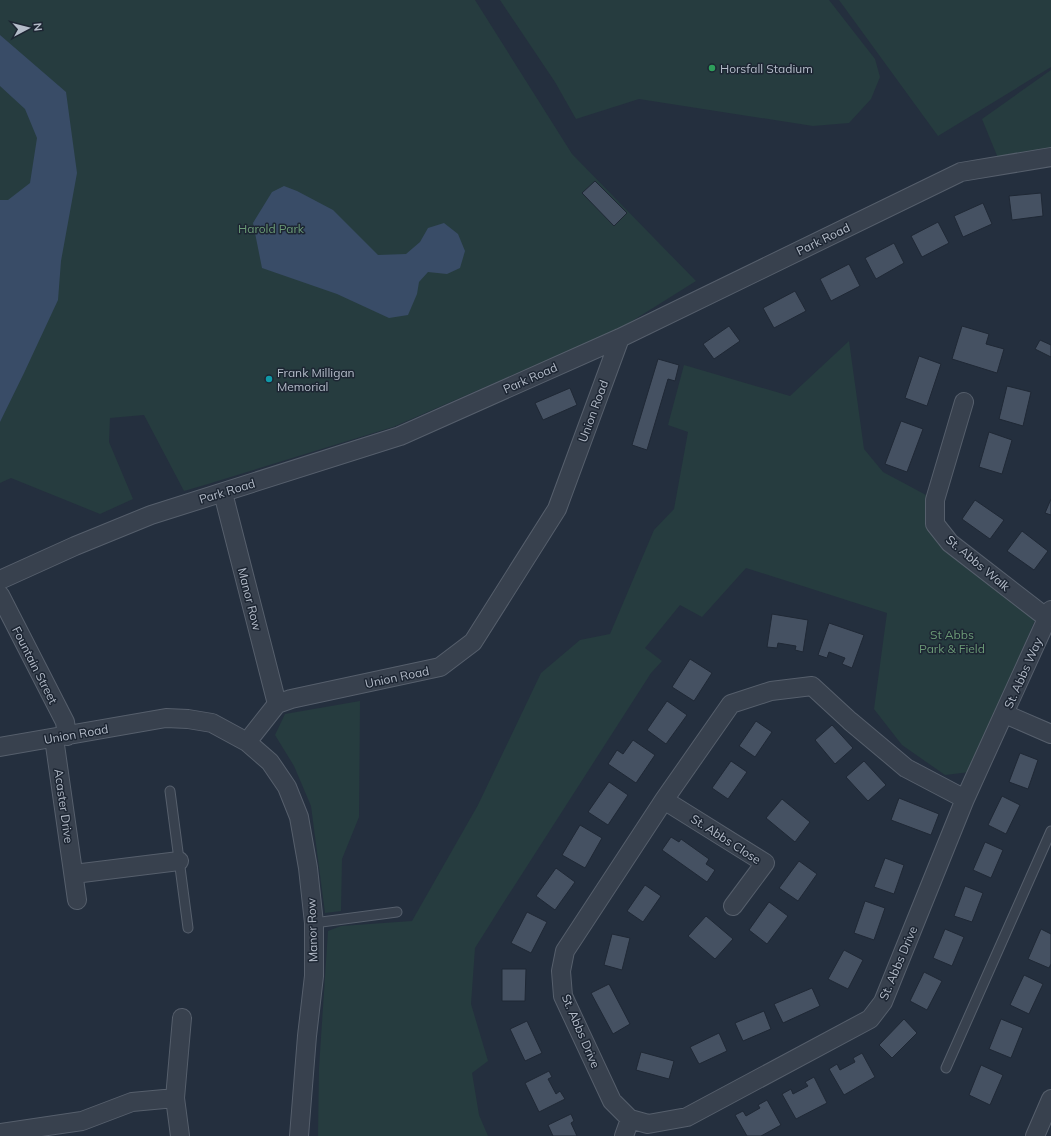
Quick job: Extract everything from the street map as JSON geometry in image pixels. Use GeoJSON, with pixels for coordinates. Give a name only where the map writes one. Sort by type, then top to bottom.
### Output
{"type":"FeatureCollection","features":[{"type":"Feature","properties":{"kind":"street","name":"Park Road"},"geometry":{"type":"LineString","coordinates":[[0,580],[75,546],[151,515],[400,436],[620,338],[961,172],[1051,157]]}},
{"type":"Feature","properties":{"kind":"street","name":"Union Road"},"geometry":{"type":"LineString","coordinates":[[277,704],[291,699],[440,667],[473,642],[557,509],[620,338]]}},
{"type":"Feature","properties":{"kind":"street","name":"St. Abbs Walk"},"geometry":{"type":"LineString","coordinates":[[964,402],[935,500],[935,524],[950,543],[1049,614]]}},
{"type":"Feature","properties":{"kind":"street","name":"Manor Row"},"geometry":{"type":"LineString","coordinates":[[222,493],[277,704]]}},
{"type":"Feature","properties":{"kind":"street","name":"Fountain Street"},"geometry":{"type":"LineString","coordinates":[[0,595],[65,722],[61,737]]}},
{"type":"Feature","properties":{"kind":"street","name":"St. Abbs Way"},"geometry":{"type":"LineString","coordinates":[[1005,714],[1049,614]]}},
{"type":"Feature","properties":{"kind":"street","name":"St. Abbs Drive"},"geometry":{"type":"LineString","coordinates":[[965,799],[906,768],[850,721],[812,686],[771,691],[731,704],[664,800],[565,952],[561,971],[563,996],[612,1101],[630,1119],[648,1124],[687,1117],[870,1019],[884,1002],[965,799],[1005,714]]}},
{"type":"Feature","properties":{"kind":"street"},"geometry":{"type":"LineString","coordinates":[[247,742],[277,704]]}},
{"type":"Feature","properties":{"kind":"street"},"geometry":{"type":"LineString","coordinates":[[1005,714],[1051,734]]}},
{"type":"Feature","properties":{"kind":"street","name":"Union Road"},"geometry":{"type":"LineString","coordinates":[[0,747],[166,718],[188,719],[212,723],[247,742]]}},
{"type":"Feature","properties":{"kind":"street","name":"Acaster Drive"},"geometry":{"type":"LineString","coordinates":[[61,737],[77,900]]}},
{"type":"Feature","properties":{"kind":"street","name":"Manor Row"},"geometry":{"type":"LineString","coordinates":[[247,742],[270,762],[287,787],[299,817],[308,868],[314,923],[314,976],[307,1036],[299,1136]]}},
{"type":"Feature","properties":{"kind":"street","name":"St. Abbs Close"},"geometry":{"type":"LineString","coordinates":[[664,800],[768,859],[733,906]]}},
{"type":"Feature","properties":{"kind":"street"},"geometry":{"type":"LineString","coordinates":[[74,874],[179,861]]}},
{"type":"Feature","properties":{"kind":"street"},"geometry":{"type":"LineString","coordinates":[[180,1136],[175,1098],[182,1018]]}},
{"type":"Feature","properties":{"kind":"street"},"geometry":{"type":"LineString","coordinates":[[0,1133],[25,1132],[82,1121],[132,1102],[175,1098]]}},
{"type":"Feature","properties":{"kind":"street"},"geometry":{"type":"LineString","coordinates":[[1035,1136],[1051,1099]]}},
{"type":"Feature","properties":{"kind":"street"},"geometry":{"type":"LineString","coordinates":[[624,1136],[630,1119]]}},
{"type":"Feature","properties":{"kind":"lane"},"geometry":{"type":"LineString","coordinates":[[170,791],[188,928]]}},
{"type":"Feature","properties":{"kind":"lane"},"geometry":{"type":"LineString","coordinates":[[946,1068],[1051,832]]}},
{"type":"Feature","properties":{"kind":"lane"},"geometry":{"type":"LineString","coordinates":[[314,923],[397,912]]}},
{"type":"Feature","properties":{"kind":"green space","name":"Harold Park"},"geometry":{"type":"Polygon","coordinates":[[[0,0],[475,0],[572,154],[696,281],[621,328],[393,427],[184,491],[144,415],[110,418],[109,442],[133,499],[100,514],[11,478],[0,483],[0,0]]]}},
{"type":"Feature","properties":{"kind":"green space","name":"Horsfall Stadium"},"geometry":{"type":"Polygon","coordinates":[[[500,0],[829,0],[875,59],[880,77],[871,99],[849,123],[813,126],[639,99],[576,119],[555,82],[500,0]]]}},
{"type":"Feature","properties":{"kind":"green space"},"geometry":{"type":"Polygon","coordinates":[[[839,0],[1051,0],[1051,67],[938,136],[839,0]]]}},
{"type":"Feature","properties":{"kind":"green space"},"geometry":{"type":"Polygon","coordinates":[[[1051,70],[1051,151],[1000,163],[982,119],[1051,70]]]}},
{"type":"Feature","properties":{"kind":"green space","name":"St Abbs Park & Field"},"geometry":{"type":"Polygon","coordinates":[[[849,341],[864,449],[883,472],[926,495],[926,520],[938,544],[1035,620],[970,772],[945,775],[902,745],[874,709],[887,613],[746,568],[702,617],[680,605],[645,648],[662,661],[651,673],[475,948],[471,1004],[488,1061],[472,1073],[479,1115],[488,1136],[318,1136],[319,1068],[328,931],[341,926],[412,921],[478,805],[541,673],[580,640],[610,634],[654,530],[674,509],[688,432],[668,425],[684,365],[790,396],[849,341]]]}},
{"type":"Feature","properties":{"kind":"green space"},"geometry":{"type":"Polygon","coordinates":[[[360,701],[359,817],[342,859],[341,911],[325,913],[311,806],[294,766],[275,735],[285,714],[360,701]]]}},
{"type":"Feature","properties":{"kind":"water"},"geometry":{"type":"Polygon","coordinates":[[[0,35],[66,92],[77,173],[61,261],[58,300],[0,422],[0,200],[8,200],[30,183],[37,138],[25,109],[0,86],[0,35]]]}},
{"type":"Feature","properties":{"kind":"water"},"geometry":{"type":"Polygon","coordinates":[[[284,186],[297,191],[333,210],[378,255],[406,254],[420,242],[428,228],[444,223],[458,234],[465,251],[460,268],[447,274],[428,272],[419,282],[417,294],[408,315],[389,318],[337,294],[262,268],[253,223],[272,192],[284,186]]]}},
{"type":"Feature","properties":{"kind":"building"},"geometry":{"type":"Polygon","coordinates":[[[595,181],[627,213],[614,226],[582,193],[595,181]]]}},
{"type":"Feature","properties":{"kind":"building"},"geometry":{"type":"Polygon","coordinates":[[[1041,193],[1043,216],[1012,220],[1009,196],[1041,193]]]}},
{"type":"Feature","properties":{"kind":"building"},"geometry":{"type":"Polygon","coordinates":[[[983,203],[992,224],[963,237],[954,216],[983,203]]]}},
{"type":"Feature","properties":{"kind":"building"},"geometry":{"type":"Polygon","coordinates":[[[938,222],[949,243],[922,257],[911,236],[938,222]]]}},
{"type":"Feature","properties":{"kind":"building"},"geometry":{"type":"Polygon","coordinates":[[[894,243],[904,263],[876,279],[865,258],[894,243]]]}},
{"type":"Feature","properties":{"kind":"building"},"geometry":{"type":"Polygon","coordinates":[[[849,264],[860,286],[831,301],[820,279],[849,264]]]}},
{"type":"Feature","properties":{"kind":"building"},"geometry":{"type":"Polygon","coordinates":[[[795,291],[806,311],[774,328],[763,308],[795,291]]]}},
{"type":"Feature","properties":{"kind":"building"},"geometry":{"type":"Polygon","coordinates":[[[729,326],[740,341],[714,359],[703,344],[729,326]]]}},
{"type":"Feature","properties":{"kind":"building"},"geometry":{"type":"Polygon","coordinates":[[[962,326],[989,334],[986,344],[1004,349],[997,373],[952,359],[962,326]]]}},
{"type":"Feature","properties":{"kind":"building"},"geometry":{"type":"Polygon","coordinates":[[[1040,340],[1051,345],[1051,357],[1035,349],[1040,340]]]}},
{"type":"Feature","properties":{"kind":"building"},"geometry":{"type":"Polygon","coordinates":[[[919,356],[941,364],[927,406],[905,398],[919,356]]]}},
{"type":"Feature","properties":{"kind":"building"},"geometry":{"type":"Polygon","coordinates":[[[658,359],[679,365],[675,381],[668,379],[647,450],[632,445],[658,359]]]}},
{"type":"Feature","properties":{"kind":"building"},"geometry":{"type":"Polygon","coordinates":[[[1007,386],[1031,392],[1023,426],[999,419],[1007,386]]]}},
{"type":"Feature","properties":{"kind":"building"},"geometry":{"type":"Polygon","coordinates":[[[570,388],[577,405],[543,420],[535,403],[570,388]]]}},
{"type":"Feature","properties":{"kind":"building"},"geometry":{"type":"Polygon","coordinates":[[[901,421],[923,429],[907,472],[885,464],[901,421]]]}},
{"type":"Feature","properties":{"kind":"building"},"geometry":{"type":"Polygon","coordinates":[[[989,432],[1012,440],[1002,474],[979,467],[989,432]]]}},
{"type":"Feature","properties":{"kind":"building"},"geometry":{"type":"Polygon","coordinates":[[[1051,499],[1051,515],[1045,513],[1051,499]]]}},
{"type":"Feature","properties":{"kind":"building"},"geometry":{"type":"Polygon","coordinates":[[[975,500],[1004,520],[990,539],[962,519],[975,500]]]}},
{"type":"Feature","properties":{"kind":"building"},"geometry":{"type":"Polygon","coordinates":[[[1022,531],[1048,551],[1034,570],[1007,551],[1022,531]]]}},
{"type":"Feature","properties":{"kind":"building"},"geometry":{"type":"Polygon","coordinates":[[[772,614],[808,620],[803,652],[795,650],[796,646],[778,643],[777,648],[767,647],[772,614]]]}},
{"type":"Feature","properties":{"kind":"building"},"geometry":{"type":"Polygon","coordinates":[[[829,623],[864,635],[852,668],[842,664],[845,658],[829,652],[827,658],[818,655],[829,623]]]}},
{"type":"Feature","properties":{"kind":"building"},"geometry":{"type":"Polygon","coordinates":[[[690,659],[712,673],[694,701],[672,687],[690,659]]]}},
{"type":"Feature","properties":{"kind":"building"},"geometry":{"type":"Polygon","coordinates":[[[667,701],[687,715],[666,744],[647,730],[667,701]]]}},
{"type":"Feature","properties":{"kind":"building"},"geometry":{"type":"Polygon","coordinates":[[[756,721],[772,732],[755,757],[739,746],[756,721]]]}},
{"type":"Feature","properties":{"kind":"building"},"geometry":{"type":"Polygon","coordinates":[[[832,725],[853,748],[835,764],[815,740],[832,725]]]}},
{"type":"Feature","properties":{"kind":"building"},"geometry":{"type":"Polygon","coordinates":[[[633,740],[655,755],[636,783],[608,764],[617,750],[623,754],[633,740]]]}},
{"type":"Feature","properties":{"kind":"building"},"geometry":{"type":"Polygon","coordinates":[[[1020,753],[1038,760],[1028,789],[1009,782],[1020,753]]]}},
{"type":"Feature","properties":{"kind":"building"},"geometry":{"type":"Polygon","coordinates":[[[731,761],[747,772],[728,799],[712,788],[731,761]]]}},
{"type":"Feature","properties":{"kind":"building"},"geometry":{"type":"Polygon","coordinates":[[[864,761],[886,785],[868,801],[846,777],[864,761]]]}},
{"type":"Feature","properties":{"kind":"building"},"geometry":{"type":"Polygon","coordinates":[[[609,782],[628,795],[608,825],[588,812],[609,782]]]}},
{"type":"Feature","properties":{"kind":"building"},"geometry":{"type":"Polygon","coordinates":[[[1002,796],[1020,805],[1006,834],[988,825],[1002,796]]]}},
{"type":"Feature","properties":{"kind":"building"},"geometry":{"type":"Polygon","coordinates":[[[899,798],[939,814],[931,835],[891,820],[899,798]]]}},
{"type":"Feature","properties":{"kind":"building"},"geometry":{"type":"Polygon","coordinates":[[[782,799],[810,822],[795,842],[766,818],[782,799]]]}},
{"type":"Feature","properties":{"kind":"building"},"geometry":{"type":"Polygon","coordinates":[[[580,825],[602,838],[585,868],[562,855],[580,825]]]}},
{"type":"Feature","properties":{"kind":"building"},"geometry":{"type":"Polygon","coordinates":[[[671,837],[679,842],[681,839],[709,859],[706,864],[715,870],[707,882],[662,850],[671,837]]]}},
{"type":"Feature","properties":{"kind":"building"},"geometry":{"type":"Polygon","coordinates":[[[985,842],[1003,850],[991,878],[973,870],[985,842]]]}},
{"type":"Feature","properties":{"kind":"building"},"geometry":{"type":"Polygon","coordinates":[[[885,858],[904,865],[894,894],[874,887],[885,858]]]}},
{"type":"Feature","properties":{"kind":"building"},"geometry":{"type":"Polygon","coordinates":[[[799,861],[817,874],[798,901],[779,888],[799,861]]]}},
{"type":"Feature","properties":{"kind":"building"},"geometry":{"type":"Polygon","coordinates":[[[556,868],[575,882],[555,910],[536,896],[556,868]]]}},
{"type":"Feature","properties":{"kind":"building"},"geometry":{"type":"Polygon","coordinates":[[[645,885],[661,896],[643,922],[627,911],[645,885]]]}},
{"type":"Feature","properties":{"kind":"building"},"geometry":{"type":"Polygon","coordinates":[[[965,886],[983,893],[972,922],[954,916],[965,886]]]}},
{"type":"Feature","properties":{"kind":"building"},"geometry":{"type":"Polygon","coordinates":[[[865,901],[885,908],[874,940],[854,933],[865,901]]]}},
{"type":"Feature","properties":{"kind":"building"},"geometry":{"type":"Polygon","coordinates":[[[769,902],[788,916],[767,944],[749,930],[769,902]]]}},
{"type":"Feature","properties":{"kind":"building"},"geometry":{"type":"Polygon","coordinates":[[[527,912],[547,922],[531,953],[511,943],[527,912]]]}},
{"type":"Feature","properties":{"kind":"building"},"geometry":{"type":"Polygon","coordinates":[[[706,916],[733,939],[715,959],[688,936],[706,916]]]}},
{"type":"Feature","properties":{"kind":"building"},"geometry":{"type":"Polygon","coordinates":[[[945,929],[964,937],[952,966],[933,958],[945,929]]]}},
{"type":"Feature","properties":{"kind":"building"},"geometry":{"type":"Polygon","coordinates":[[[1041,929],[1051,934],[1051,964],[1049,968],[1028,959],[1041,929]]]}},
{"type":"Feature","properties":{"kind":"building"},"geometry":{"type":"Polygon","coordinates":[[[612,934],[630,938],[622,970],[604,965],[612,934]]]}},
{"type":"Feature","properties":{"kind":"building"},"geometry":{"type":"Polygon","coordinates":[[[844,950],[863,960],[848,989],[828,979],[844,950]]]}},
{"type":"Feature","properties":{"kind":"building"},"geometry":{"type":"Polygon","coordinates":[[[502,969],[526,969],[525,1001],[502,1001],[502,969]]]}},
{"type":"Feature","properties":{"kind":"building"},"geometry":{"type":"Polygon","coordinates":[[[924,972],[942,981],[927,1010],[910,1001],[924,972]]]}},
{"type":"Feature","properties":{"kind":"building"},"geometry":{"type":"Polygon","coordinates":[[[1024,975],[1043,984],[1029,1014],[1010,1005],[1024,975]]]}},
{"type":"Feature","properties":{"kind":"building"},"geometry":{"type":"Polygon","coordinates":[[[609,984],[630,1024],[613,1034],[591,993],[609,984]]]}},
{"type":"Feature","properties":{"kind":"building"},"geometry":{"type":"Polygon","coordinates":[[[812,988],[820,1006],[783,1023],[774,1004],[812,988]]]}},
{"type":"Feature","properties":{"kind":"building"},"geometry":{"type":"Polygon","coordinates":[[[764,1011],[771,1029],[743,1041],[735,1023],[764,1011]]]}},
{"type":"Feature","properties":{"kind":"building"},"geometry":{"type":"Polygon","coordinates":[[[904,1019],[917,1033],[892,1058],[879,1045],[904,1019]]]}},
{"type":"Feature","properties":{"kind":"building"},"geometry":{"type":"Polygon","coordinates":[[[1001,1019],[1023,1028],[1011,1058],[989,1049],[1001,1019]]]}},
{"type":"Feature","properties":{"kind":"building"},"geometry":{"type":"Polygon","coordinates":[[[527,1021],[542,1053],[525,1061],[510,1029],[527,1021]]]}},
{"type":"Feature","properties":{"kind":"building"},"geometry":{"type":"Polygon","coordinates":[[[719,1033],[727,1051],[699,1064],[690,1047],[719,1033]]]}},
{"type":"Feature","properties":{"kind":"building"},"geometry":{"type":"Polygon","coordinates":[[[641,1052],[674,1061],[669,1079],[636,1070],[641,1052]]]}},
{"type":"Feature","properties":{"kind":"building"},"geometry":{"type":"Polygon","coordinates":[[[862,1053],[875,1077],[844,1095],[829,1069],[837,1064],[840,1070],[855,1062],[853,1058],[862,1053]]]}},
{"type":"Feature","properties":{"kind":"building"},"geometry":{"type":"Polygon","coordinates":[[[981,1065],[1003,1075],[990,1105],[969,1095],[981,1065]]]}},
{"type":"Feature","properties":{"kind":"building"},"geometry":{"type":"Polygon","coordinates":[[[549,1071],[552,1077],[548,1079],[556,1094],[560,1091],[565,1099],[539,1112],[525,1083],[549,1071]]]}},
{"type":"Feature","properties":{"kind":"building"},"geometry":{"type":"Polygon","coordinates":[[[814,1077],[827,1103],[796,1119],[782,1094],[791,1089],[793,1094],[808,1086],[805,1082],[814,1077]]]}},
{"type":"Feature","properties":{"kind":"building"},"geometry":{"type":"Polygon","coordinates":[[[767,1100],[781,1125],[761,1136],[747,1136],[735,1115],[743,1111],[746,1116],[760,1108],[758,1105],[767,1100]]]}},
{"type":"Feature","properties":{"kind":"building"},"geometry":{"type":"Polygon","coordinates":[[[571,1114],[574,1121],[571,1123],[577,1136],[553,1136],[548,1125],[571,1114]]]}},
{"type":"Feature","properties":{"kind":"place","name":"Horsfall Stadium"},"geometry":{"type":"Point","coordinates":[712,68]}},
{"type":"Feature","properties":{"kind":"place","name":"Frank Milligan Memorial"},"geometry":{"type":"Point","coordinates":[269,379]}}]}
